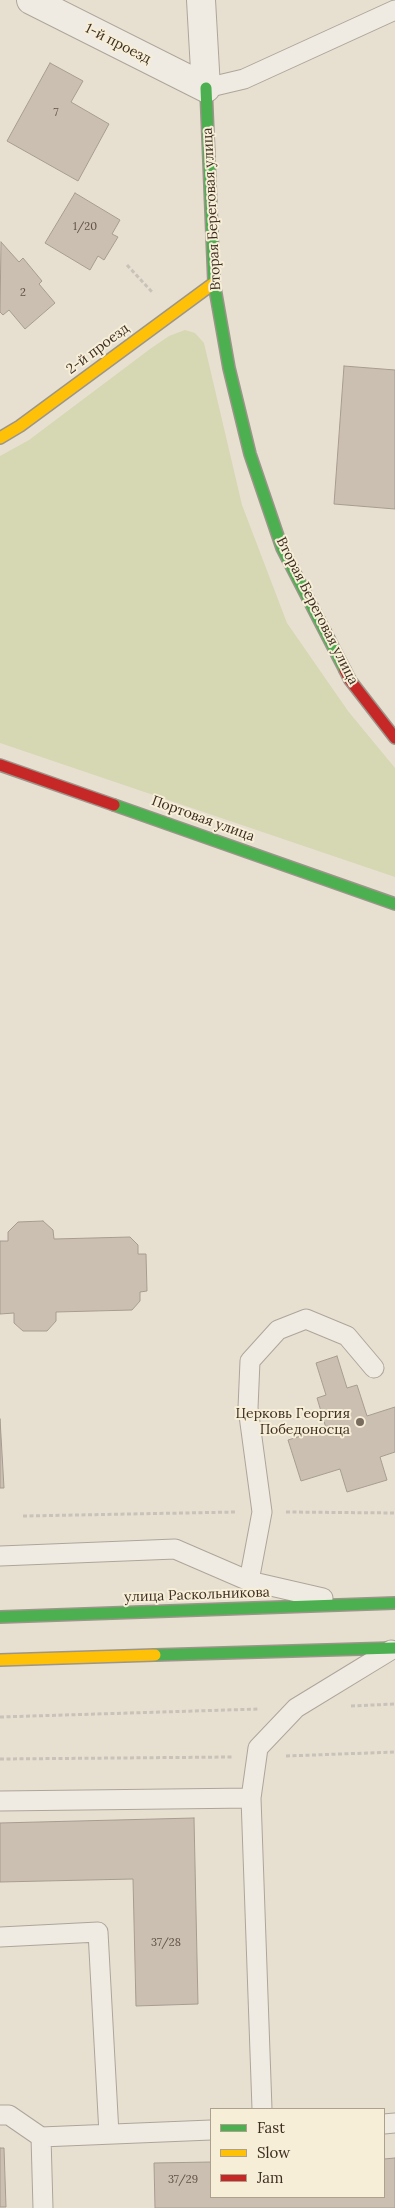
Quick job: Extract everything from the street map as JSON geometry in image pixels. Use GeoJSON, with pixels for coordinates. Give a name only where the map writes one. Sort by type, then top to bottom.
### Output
{"type":"FeatureCollection","features":[{"type":"Feature","properties":{"kind":"street","name":"1-й проезд"},"geometry":{"type":"LineString","coordinates":[[31,0],[206,88]]}},
{"type":"Feature","properties":{"kind":"street","name":"Вторая Береговая улица"},"geometry":{"type":"LineString","coordinates":[[201,0],[214,284],[229,368],[250,454],[282,548],[350,680],[395,738]]}},
{"type":"Feature","properties":{"kind":"street","name":"2-й проезд"},"geometry":{"type":"LineString","coordinates":[[0,438],[20,426],[171,313],[214,284]]}},
{"type":"Feature","properties":{"kind":"street","name":"Портовая улица"},"geometry":{"type":"LineString","coordinates":[[0,765],[395,904]]}},
{"type":"Feature","properties":{"kind":"street","name":"улица Раскольникова"},"geometry":{"type":"LineString","coordinates":[[0,1617],[395,1603]]}},
{"type":"Feature","properties":{"kind":"street"},"geometry":{"type":"LineString","coordinates":[[0,1660],[395,1648]]}},
{"type":"Feature","properties":{"kind":"lane"},"geometry":{"type":"LineString","coordinates":[[206,88],[244,79],[395,10]]}},
{"type":"Feature","properties":{"kind":"lane"},"geometry":{"type":"LineString","coordinates":[[249,1581],[262,1512],[248,1408],[250,1361],[278,1330],[306,1320],[347,1336],[374,1368]]}},
{"type":"Feature","properties":{"kind":"lane"},"geometry":{"type":"LineString","coordinates":[[0,1556],[175,1549],[249,1581],[348,1604]]}},
{"type":"Feature","properties":{"kind":"lane"},"geometry":{"type":"LineString","coordinates":[[262,2108],[251,1798],[258,1748],[296,1708],[395,1648]]}},
{"type":"Feature","properties":{"kind":"lane"},"geometry":{"type":"LineString","coordinates":[[0,1801],[251,1798]]}},
{"type":"Feature","properties":{"kind":"lane"},"geometry":{"type":"LineString","coordinates":[[0,1937],[98,1932],[109,2134]]}},
{"type":"Feature","properties":{"kind":"lane"},"geometry":{"type":"LineString","coordinates":[[0,2115],[9,2114],[41,2137],[210,2130]]}},
{"type":"Feature","properties":{"kind":"lane"},"geometry":{"type":"LineString","coordinates":[[41,2137],[44,2208]]}},
{"type":"Feature","properties":{"kind":"path"},"geometry":{"type":"LineString","coordinates":[[127,265],[171,313]]}},
{"type":"Feature","properties":{"kind":"path"},"geometry":{"type":"LineString","coordinates":[[23,1516],[262,1512],[395,1513]]}},
{"type":"Feature","properties":{"kind":"path"},"geometry":{"type":"LineString","coordinates":[[0,1717],[296,1708]]}},
{"type":"Feature","properties":{"kind":"path"},"geometry":{"type":"LineString","coordinates":[[0,1759],[256,1757],[395,1752]]}},
{"type":"Feature","properties":{"kind":"green space"},"geometry":{"type":"Polygon","coordinates":[[[185,330],[195,333],[204,343],[242,505],[287,623],[348,711],[395,768],[395,877],[0,743],[0,456],[29,440],[169,336],[185,330]]]}},
{"type":"Feature","properties":{"kind":"building"},"geometry":{"type":"Polygon","coordinates":[[[50,63],[83,81],[71,102],[109,124],[78,181],[7,141],[50,63]]]}},
{"type":"Feature","properties":{"kind":"building"},"geometry":{"type":"Polygon","coordinates":[[[75,193],[120,220],[112,234],[118,237],[104,260],[98,256],[90,270],[45,243],[75,193]]]}},
{"type":"Feature","properties":{"kind":"building"},"geometry":{"type":"Polygon","coordinates":[[[1,242],[19,262],[23,258],[42,281],[39,284],[55,303],[25,329],[9,310],[3,315],[0,312],[1,242]]]}},
{"type":"Feature","properties":{"kind":"building"},"geometry":{"type":"Polygon","coordinates":[[[344,366],[395,370],[395,509],[334,504],[344,366]]]}},
{"type":"Feature","properties":{"kind":"building"},"geometry":{"type":"Polygon","coordinates":[[[43,1221],[53,1230],[54,1239],[130,1237],[138,1245],[138,1254],[146,1254],[147,1291],[140,1292],[140,1301],[132,1310],[56,1312],[56,1321],[47,1331],[23,1331],[14,1323],[14,1313],[0,1314],[0,1241],[8,1241],[8,1232],[18,1222],[43,1221]]]}},
{"type":"Feature","properties":{"kind":"building","name":"Церковь Георгия Победоносца"},"geometry":{"type":"Polygon","coordinates":[[[337,1356],[347,1388],[357,1385],[367,1416],[395,1407],[395,1452],[380,1457],[387,1480],[347,1492],[340,1469],[301,1481],[288,1440],[326,1428],[317,1398],[326,1395],[316,1363],[337,1356]]]}},
{"type":"Feature","properties":{"kind":"building"},"geometry":{"type":"Polygon","coordinates":[[[0,1419],[4,1488],[0,1488],[0,1419]]]}},
{"type":"Feature","properties":{"kind":"building"},"geometry":{"type":"Polygon","coordinates":[[[194,1818],[198,2004],[136,2006],[133,1879],[0,1882],[0,1823],[194,1818]]]}},
{"type":"Feature","properties":{"kind":"building"},"geometry":{"type":"Polygon","coordinates":[[[0,2148],[4,2148],[6,2207],[0,2207],[0,2148]]]}},
{"type":"Feature","properties":{"kind":"building"},"geometry":{"type":"Polygon","coordinates":[[[395,2158],[395,2208],[155,2208],[154,2163],[210,2162],[210,2198],[385,2198],[385,2159],[395,2158]]]}},
{"type":"Feature","properties":{"kind":"traffic: fast"},"geometry":{"type":"LineString","coordinates":[[206,88],[214,283],[229,368],[250,454],[282,548],[345,670]]}},
{"type":"Feature","properties":{"kind":"traffic: fast"},"geometry":{"type":"LineString","coordinates":[[114,805],[395,904]]}},
{"type":"Feature","properties":{"kind":"traffic: fast"},"geometry":{"type":"LineString","coordinates":[[0,1617],[395,1603]]}},
{"type":"Feature","properties":{"kind":"traffic: fast"},"geometry":{"type":"LineString","coordinates":[[155,1655],[395,1648]]}},
{"type":"Feature","properties":{"kind":"traffic: slow"},"geometry":{"type":"LineString","coordinates":[[0,438],[20,426],[214,283]]}},
{"type":"Feature","properties":{"kind":"traffic: slow"},"geometry":{"type":"LineString","coordinates":[[0,1660],[155,1655]]}},
{"type":"Feature","properties":{"kind":"traffic: jam"},"geometry":{"type":"LineString","coordinates":[[345,670],[350,680],[395,738]]}},
{"type":"Feature","properties":{"kind":"traffic: jam"},"geometry":{"type":"LineString","coordinates":[[0,765],[114,805]]}},
{"type":"Feature","properties":{"kind":"place","name":"Церковь Георгия Победоносца"},"geometry":{"type":"Point","coordinates":[360,1422]}}]}
